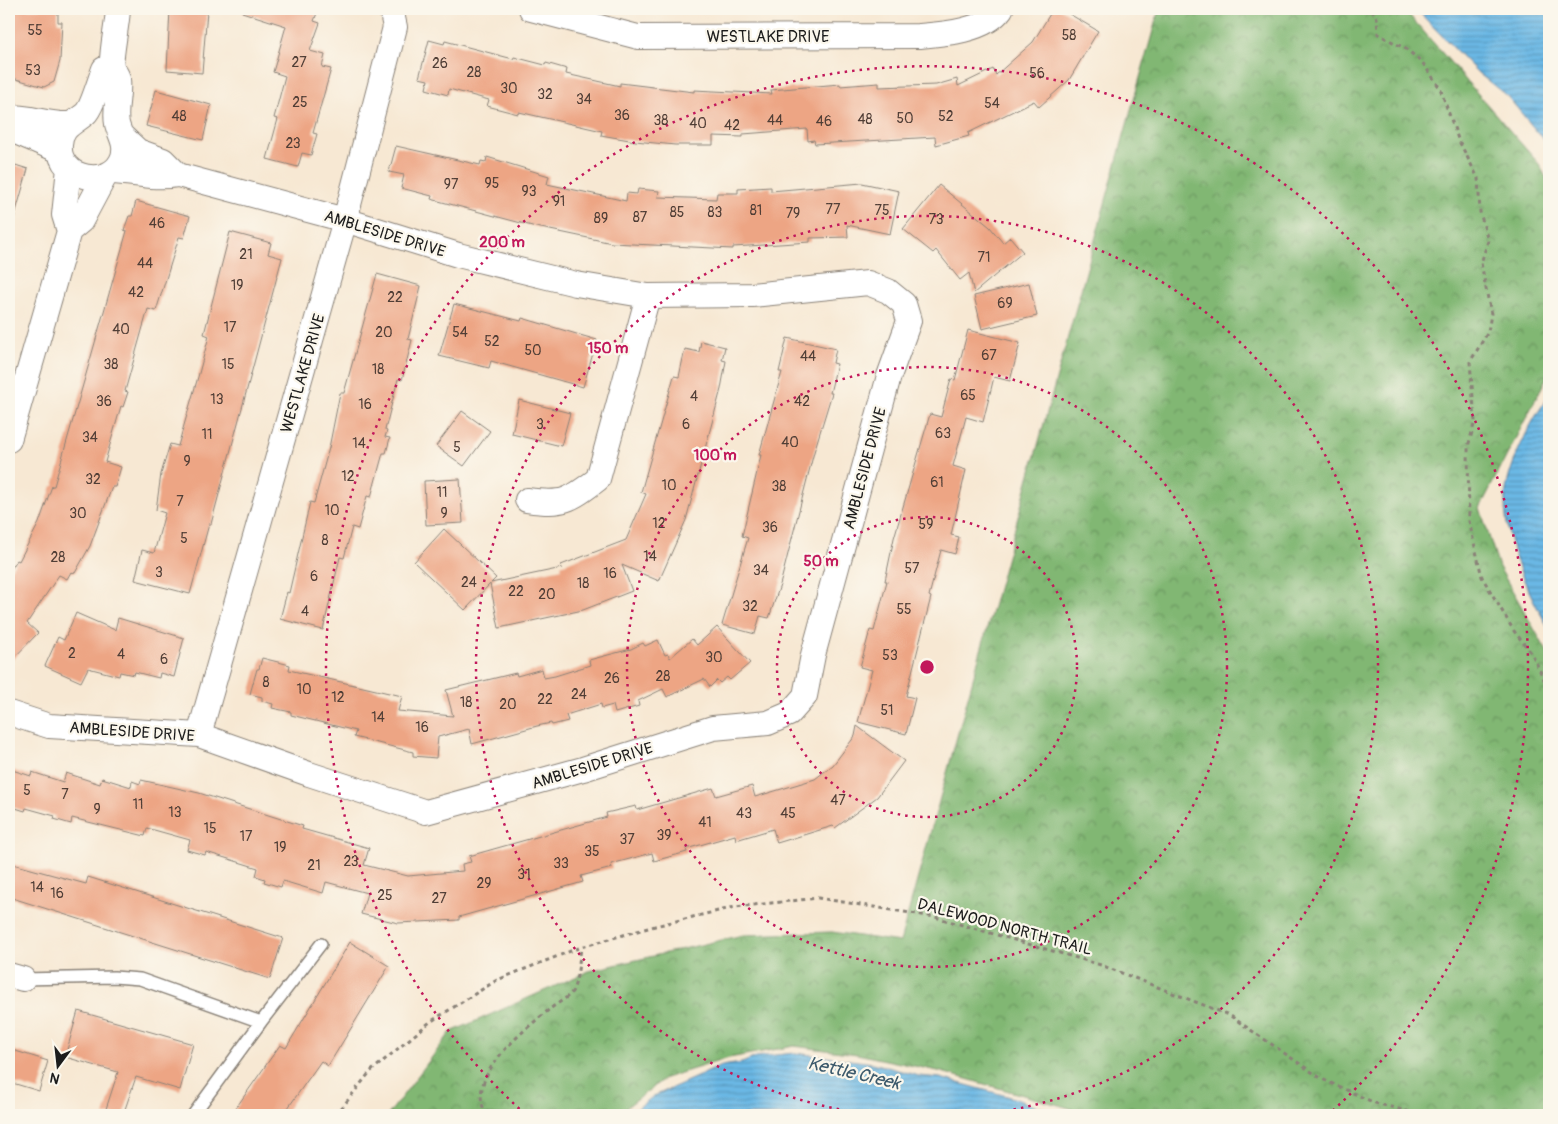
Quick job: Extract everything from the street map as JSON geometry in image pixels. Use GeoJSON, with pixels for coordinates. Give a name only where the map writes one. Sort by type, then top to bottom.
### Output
{"type":"FeatureCollection","features":[{"type":"Feature","properties":{"kind":"street"},"geometry":{"type":"LineString","coordinates":[[9,440],[69,231],[81,221],[109,174],[123,157],[124,144],[120,131],[118,78],[111,66],[118,9]]}},
{"type":"Feature","properties":{"kind":"street","name":"WESTLAKE DRIVE"},"geometry":{"type":"LineString","coordinates":[[199,735],[345,220],[394,27],[391,9]]}},
{"type":"Feature","properties":{"kind":"street","name":"WESTLAKE DRIVE"},"geometry":{"type":"LineString","coordinates":[[531,9],[638,36],[657,36],[928,35],[954,33],[995,17],[1001,9]]}},
{"type":"Feature","properties":{"kind":"street"},"geometry":{"type":"LineString","coordinates":[[69,231],[64,216],[64,160],[61,136],[77,119],[104,69],[111,66]]}},
{"type":"Feature","properties":{"kind":"street"},"geometry":{"type":"LineString","coordinates":[[9,117],[22,116],[59,124],[102,115],[120,131]]}},
{"type":"Feature","properties":{"kind":"street"},"geometry":{"type":"LineString","coordinates":[[9,129],[64,160],[79,175],[89,177],[109,174]]}},
{"type":"Feature","properties":{"kind":"street","name":"AMBLESIDE DRIVE"},"geometry":{"type":"LineString","coordinates":[[120,131],[138,151],[163,160],[178,176]]}},
{"type":"Feature","properties":{"kind":"street","name":"AMBLESIDE DRIVE"},"geometry":{"type":"LineString","coordinates":[[9,713],[49,726],[199,735],[309,774],[426,812],[583,769],[713,728],[768,723],[789,714],[805,696],[813,655],[889,376],[909,321],[904,304],[888,290],[868,283],[752,295],[648,296],[576,284],[458,255],[345,220],[178,176],[159,179],[129,172],[109,174]]}},
{"type":"Feature","properties":{"kind":"street"},"geometry":{"type":"LineString","coordinates":[[527,500],[554,503],[574,498],[598,479],[648,296]]}},
{"type":"Feature","properties":{"kind":"lane"},"geometry":{"type":"LineString","coordinates":[[192,1115],[321,944]]}},
{"type":"Feature","properties":{"kind":"lane"},"geometry":{"type":"LineString","coordinates":[[16,977],[114,977],[140,980],[261,1022]]}},
{"type":"Feature","properties":{"kind":"path"},"geometry":{"type":"LineString","coordinates":[[1372,9],[1377,18],[1378,34],[1406,48],[1422,62],[1440,88],[1458,139],[1478,178],[1480,212],[1488,241],[1482,263],[1491,314],[1488,332],[1470,362],[1475,421],[1468,447],[1469,521],[1482,576],[1514,631],[1532,654],[1549,690]]}},
{"type":"Feature","properties":{"kind":"path","name":"DALEWOOD NORTH TRAIL"},"geometry":{"type":"LineString","coordinates":[[336,1115],[370,1072],[430,1022],[497,980],[582,947],[735,907],[818,898],[935,917],[1101,965],[1229,1015],[1322,1079],[1376,1103],[1422,1115]]}},
{"type":"Feature","properties":{"kind":"path"},"geometry":{"type":"LineString","coordinates":[[487,1115],[482,1108],[482,1082],[492,1064],[536,1021],[573,991],[582,947]]}},
{"type":"Feature","properties":{"kind":"green space"},"geometry":{"type":"Polygon","coordinates":[[[1159,9],[1404,9],[1539,164],[1549,183],[1549,373],[1480,508],[1499,567],[1549,655],[1549,1115],[1094,1115],[938,1071],[857,1054],[794,1046],[729,1058],[665,1078],[616,1115],[388,1115],[451,1032],[589,971],[743,935],[832,932],[900,942],[1159,9]]]}},
{"type":"Feature","properties":{"kind":"water"},"geometry":{"type":"Polygon","coordinates":[[[1416,9],[1549,9],[1549,146],[1507,96],[1478,73],[1416,9]]]}},
{"type":"Feature","properties":{"kind":"water"},"geometry":{"type":"Polygon","coordinates":[[[1549,396],[1549,629],[1525,583],[1513,551],[1506,517],[1505,500],[1510,474],[1521,445],[1527,431],[1549,396]]]}},
{"type":"Feature","properties":{"kind":"water","name":"Kettle Creek"},"geometry":{"type":"Polygon","coordinates":[[[795,1053],[873,1063],[919,1076],[940,1078],[1068,1115],[628,1115],[654,1096],[721,1066],[742,1063],[756,1057],[795,1053]]]}},
{"type":"Feature","properties":{"kind":"building"},"geometry":{"type":"Polygon","coordinates":[[[12,9],[58,9],[58,22],[62,22],[60,61],[54,82],[44,87],[9,77],[12,9]]]}},
{"type":"Feature","properties":{"kind":"building"},"geometry":{"type":"Polygon","coordinates":[[[170,9],[207,11],[202,73],[167,70],[170,9]]]}},
{"type":"Feature","properties":{"kind":"building"},"geometry":{"type":"Polygon","coordinates":[[[243,9],[304,9],[317,13],[314,21],[320,23],[310,51],[325,55],[322,67],[331,69],[313,133],[317,134],[311,155],[302,153],[298,167],[267,159],[278,119],[274,118],[285,76],[273,72],[286,26],[242,12],[243,9]]]}},
{"type":"Feature","properties":{"kind":"building"},"geometry":{"type":"Polygon","coordinates":[[[1053,9],[1061,9],[1098,31],[1069,80],[1039,107],[1034,101],[968,133],[969,136],[936,145],[935,137],[815,144],[814,140],[808,141],[807,129],[743,134],[743,137],[713,136],[713,145],[675,145],[635,141],[601,135],[602,131],[487,106],[489,100],[449,89],[448,95],[426,89],[428,80],[419,78],[429,40],[444,44],[445,41],[513,59],[514,57],[545,65],[546,63],[567,69],[566,74],[620,86],[620,83],[694,92],[694,90],[772,94],[771,90],[840,84],[840,86],[879,83],[879,87],[936,85],[957,79],[958,86],[993,69],[996,75],[1033,42],[1053,9]]]}},
{"type":"Feature","properties":{"kind":"building"},"geometry":{"type":"Polygon","coordinates":[[[156,90],[211,105],[203,140],[146,126],[156,90]]]}},
{"type":"Feature","properties":{"kind":"building"},"geometry":{"type":"Polygon","coordinates":[[[396,146],[480,165],[481,161],[486,162],[487,157],[549,176],[547,184],[626,201],[627,193],[637,194],[638,189],[659,191],[658,197],[716,199],[717,193],[738,193],[738,189],[771,187],[771,191],[862,183],[899,191],[890,234],[847,225],[848,237],[810,238],[810,242],[733,247],[733,249],[612,243],[536,227],[431,199],[432,196],[401,188],[404,175],[389,172],[396,146]]]}},
{"type":"Feature","properties":{"kind":"building"},"geometry":{"type":"Polygon","coordinates":[[[9,163],[28,169],[13,222],[9,221],[9,163]]]}},
{"type":"Feature","properties":{"kind":"building"},"geometry":{"type":"Polygon","coordinates":[[[939,185],[990,227],[1003,243],[1010,237],[1023,252],[974,293],[969,273],[960,280],[936,250],[933,253],[903,229],[939,185]]]}},
{"type":"Feature","properties":{"kind":"building"},"geometry":{"type":"Polygon","coordinates":[[[136,201],[190,216],[184,238],[179,237],[156,311],[148,309],[125,391],[128,392],[123,407],[121,406],[105,462],[121,467],[115,487],[112,487],[90,546],[75,573],[71,572],[67,579],[59,575],[27,623],[38,633],[9,663],[9,572],[17,560],[19,561],[39,523],[52,486],[54,486],[127,231],[124,230],[129,216],[132,216],[136,201]]]}},
{"type":"Feature","properties":{"kind":"building"},"geometry":{"type":"Polygon","coordinates":[[[230,232],[271,243],[268,254],[282,258],[211,524],[209,524],[190,594],[135,580],[142,550],[154,553],[165,513],[156,510],[161,474],[170,444],[178,446],[198,377],[209,336],[204,334],[230,232]]]}},
{"type":"Feature","properties":{"kind":"building"},"geometry":{"type":"Polygon","coordinates":[[[377,274],[421,286],[408,339],[412,340],[402,380],[398,379],[385,430],[387,431],[385,437],[390,438],[386,453],[383,453],[371,497],[367,496],[358,529],[352,527],[344,558],[340,557],[323,630],[280,619],[287,592],[289,593],[310,502],[314,503],[329,448],[340,393],[344,393],[377,274]]]}},
{"type":"Feature","properties":{"kind":"building"},"geometry":{"type":"Polygon","coordinates":[[[1029,283],[1037,316],[982,329],[974,296],[1029,283]]]}},
{"type":"Feature","properties":{"kind":"building"},"geometry":{"type":"Polygon","coordinates":[[[454,304],[521,321],[522,318],[597,340],[583,387],[491,361],[489,368],[439,356],[454,304]]]}},
{"type":"Feature","properties":{"kind":"building"},"geometry":{"type":"Polygon","coordinates":[[[968,330],[1020,343],[1010,381],[994,377],[983,422],[966,417],[953,466],[966,470],[951,535],[959,537],[955,554],[941,550],[906,696],[915,698],[906,734],[858,722],[872,670],[860,667],[870,630],[874,631],[887,581],[885,581],[894,538],[930,414],[941,417],[951,379],[955,380],[968,330]]]}},
{"type":"Feature","properties":{"kind":"building"},"geometry":{"type":"Polygon","coordinates":[[[787,338],[836,349],[833,363],[837,364],[830,393],[832,393],[814,452],[780,585],[769,618],[760,616],[755,634],[722,625],[748,538],[742,536],[761,455],[759,455],[782,372],[779,372],[787,338]]]}},
{"type":"Feature","properties":{"kind":"building"},"geometry":{"type":"Polygon","coordinates":[[[701,341],[725,347],[722,360],[726,361],[721,389],[686,520],[659,581],[622,565],[632,591],[583,610],[499,628],[490,584],[465,610],[414,562],[444,529],[496,578],[491,583],[562,568],[561,565],[626,540],[646,494],[641,492],[674,376],[679,377],[685,349],[699,352],[701,341]]]}},
{"type":"Feature","properties":{"kind":"building"},"geometry":{"type":"Polygon","coordinates":[[[519,400],[570,413],[561,446],[512,434],[519,400]]]}},
{"type":"Feature","properties":{"kind":"building"},"geometry":{"type":"Polygon","coordinates":[[[462,411],[490,431],[464,466],[436,446],[462,411]]]}},
{"type":"Feature","properties":{"kind":"building"},"geometry":{"type":"Polygon","coordinates":[[[460,479],[463,523],[426,525],[424,481],[460,479]]]}},
{"type":"Feature","properties":{"kind":"building"},"geometry":{"type":"Polygon","coordinates":[[[76,613],[115,630],[118,618],[184,638],[174,677],[160,673],[159,678],[135,672],[134,675],[120,672],[119,676],[88,668],[81,682],[45,666],[58,637],[64,640],[76,613]]]}},
{"type":"Feature","properties":{"kind":"building"},"geometry":{"type":"Polygon","coordinates":[[[717,627],[750,663],[730,680],[727,677],[720,683],[717,680],[710,687],[704,679],[667,697],[663,689],[638,701],[639,706],[615,713],[613,705],[602,708],[601,704],[566,715],[568,721],[537,726],[472,744],[469,729],[438,737],[436,758],[413,756],[413,752],[354,737],[356,731],[291,715],[291,712],[272,708],[273,704],[262,701],[262,697],[250,694],[262,658],[290,665],[289,670],[402,696],[398,711],[453,716],[446,690],[516,673],[517,676],[542,669],[544,678],[555,676],[590,665],[589,660],[631,649],[643,643],[645,646],[658,640],[665,655],[668,654],[670,658],[692,639],[697,645],[717,627]]]}},
{"type":"Feature","properties":{"kind":"building"},"geometry":{"type":"Polygon","coordinates":[[[857,726],[904,761],[877,797],[835,828],[833,826],[777,843],[773,829],[736,840],[735,835],[686,849],[687,852],[654,861],[652,853],[611,864],[612,868],[581,876],[583,882],[459,917],[459,920],[398,923],[361,914],[367,893],[326,882],[323,893],[283,881],[281,887],[264,882],[265,879],[256,876],[258,868],[206,852],[205,855],[187,850],[190,840],[147,828],[145,836],[72,818],[71,824],[54,819],[55,816],[26,808],[25,811],[9,806],[9,769],[31,776],[32,772],[63,782],[66,773],[100,784],[102,778],[131,787],[132,781],[140,784],[141,780],[199,793],[303,826],[302,829],[369,848],[364,865],[408,876],[463,871],[462,864],[471,862],[469,856],[607,817],[606,813],[636,806],[637,810],[713,788],[716,796],[752,786],[755,797],[815,779],[833,765],[855,736],[857,726]]]}},
{"type":"Feature","properties":{"kind":"building"},"geometry":{"type":"Polygon","coordinates":[[[9,863],[86,884],[88,877],[283,938],[270,979],[9,897],[9,863]]]}},
{"type":"Feature","properties":{"kind":"building"},"geometry":{"type":"Polygon","coordinates":[[[350,942],[389,966],[328,1066],[321,1061],[283,1115],[231,1115],[280,1045],[286,1048],[350,942]]]}},
{"type":"Feature","properties":{"kind":"building"},"geometry":{"type":"Polygon","coordinates":[[[78,1011],[193,1044],[180,1090],[136,1077],[123,1115],[104,1115],[118,1072],[65,1057],[78,1011]]]}},
{"type":"Feature","properties":{"kind":"building"},"geometry":{"type":"Polygon","coordinates":[[[9,1049],[48,1061],[39,1091],[9,1082],[9,1049]]]}}]}
